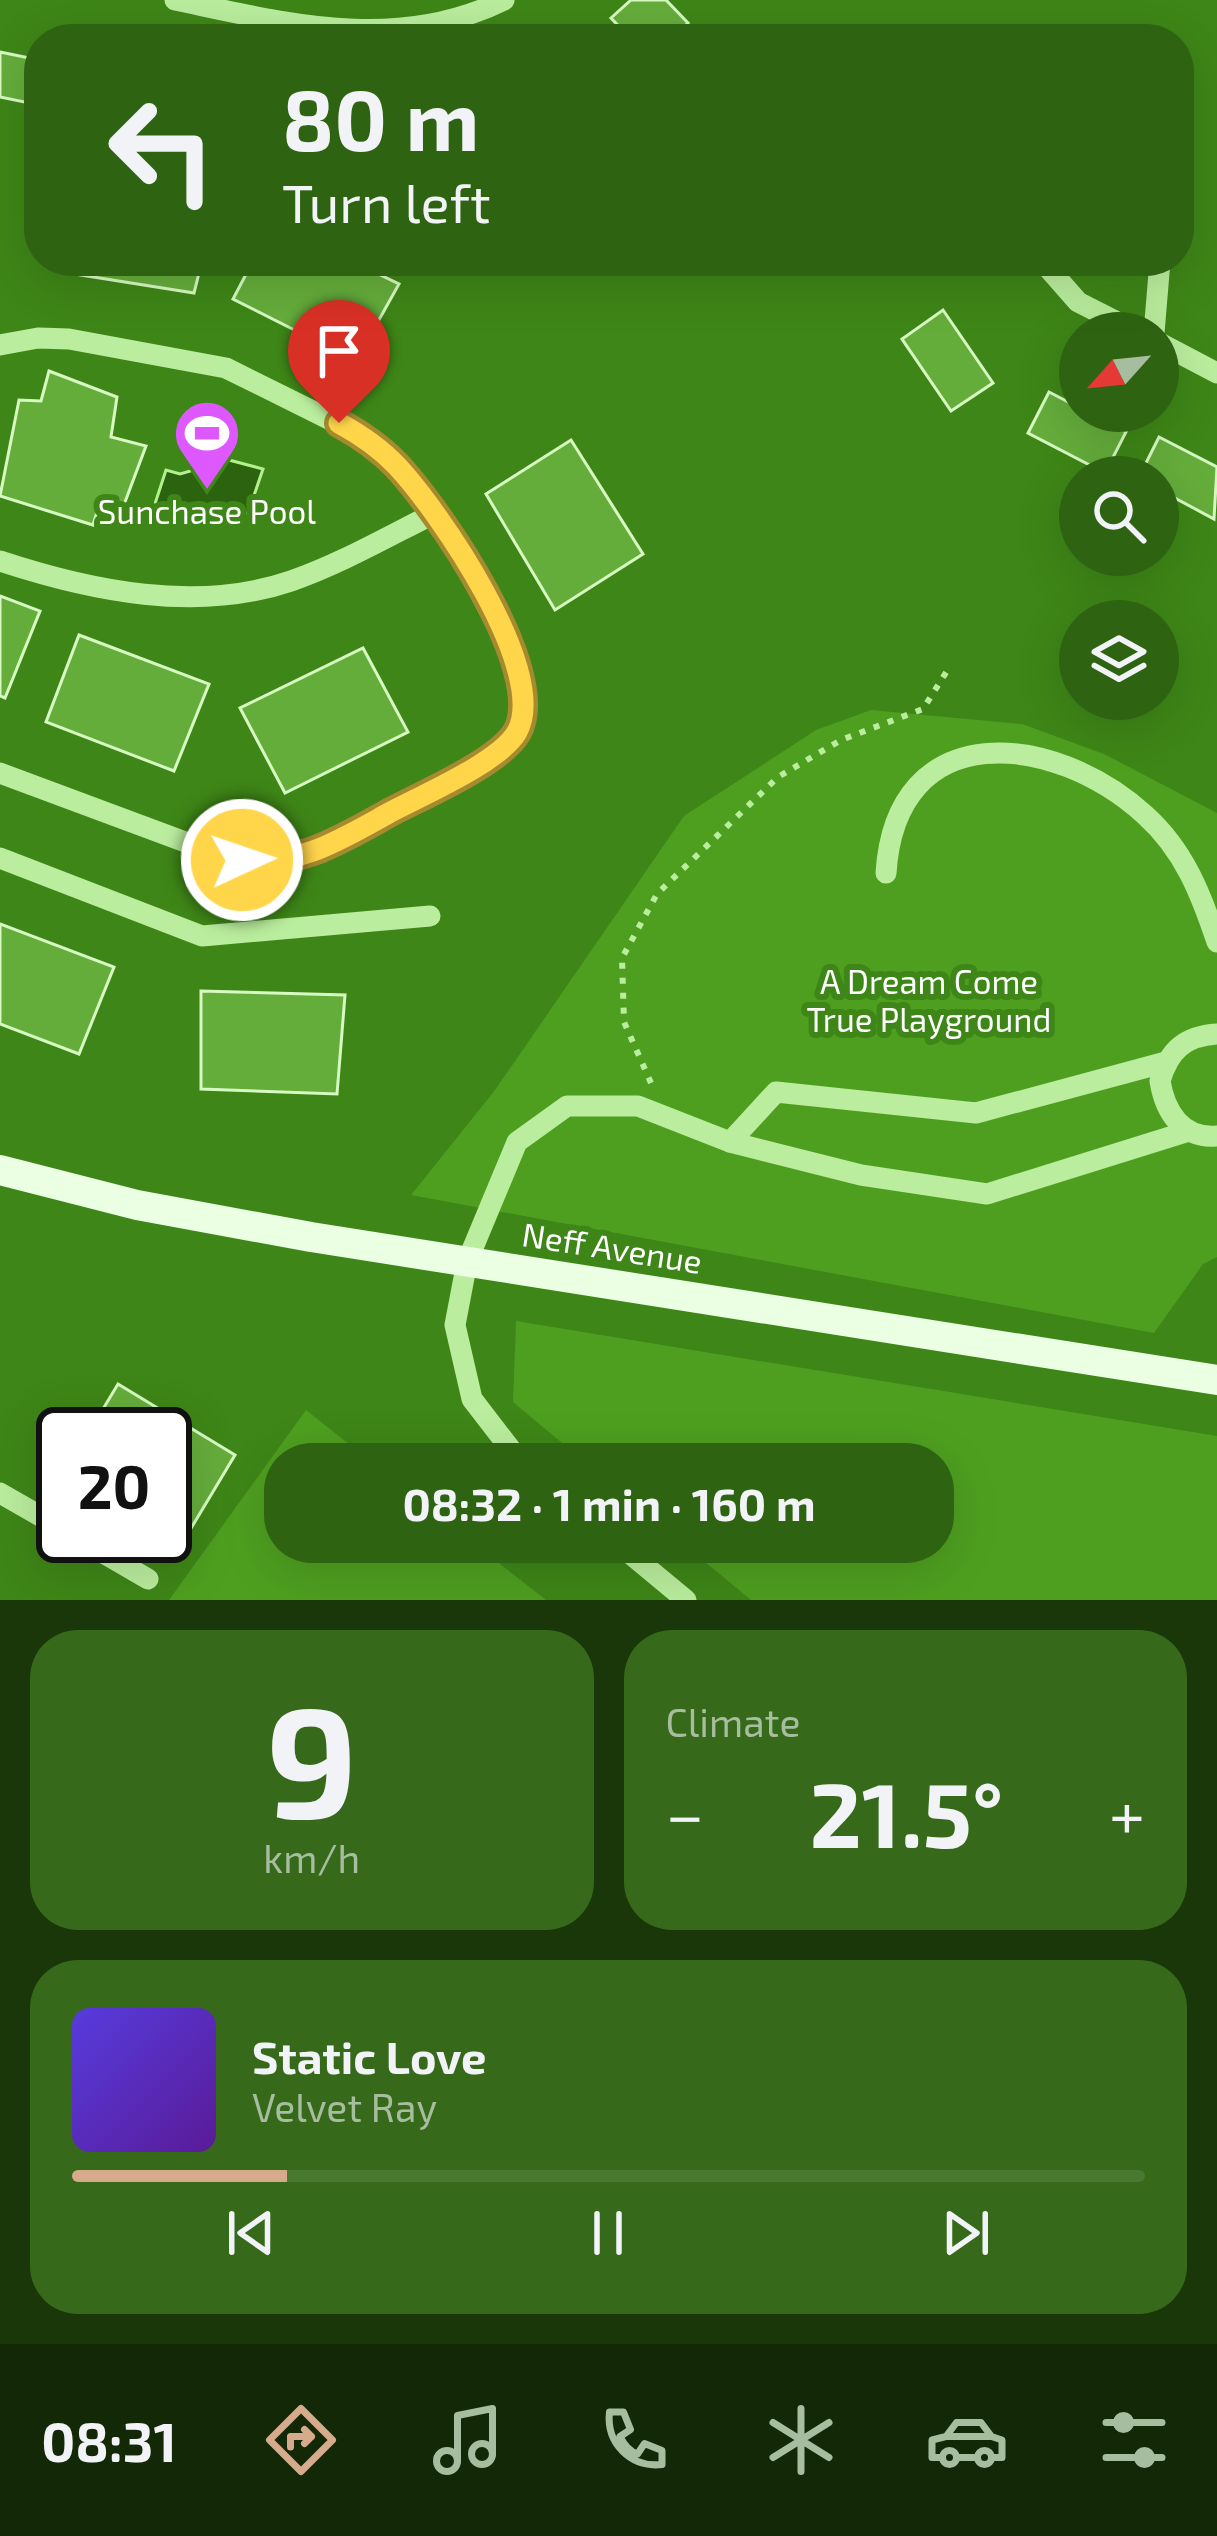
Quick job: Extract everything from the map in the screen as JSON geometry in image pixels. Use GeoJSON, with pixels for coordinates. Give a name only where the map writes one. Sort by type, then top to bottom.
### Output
{"type":"FeatureCollection","features":[{"type":"Feature","properties":{"kind":"main road","name":"Neff Avenue"},"geometry":{"type":"LineString","coordinates":[[0,1170],[201,1218],[1217,1380]]}},
{"type":"Feature","properties":{"kind":"street"},"geometry":{"type":"LineString","coordinates":[[175,0],[287,24]]}},
{"type":"Feature","properties":{"kind":"street"},"geometry":{"type":"LineString","coordinates":[[432,24],[504,0]]}},
{"type":"Feature","properties":{"kind":"street"},"geometry":{"type":"LineString","coordinates":[[1055,276],[1078,302],[1098,312]]}},
{"type":"Feature","properties":{"kind":"street"},"geometry":{"type":"LineString","coordinates":[[1156,312],[1159,276]]}},
{"type":"Feature","properties":{"kind":"street"},"geometry":{"type":"LineString","coordinates":[[0,346],[38,338],[69,340],[226,368],[361,435],[397,466],[433,514],[478,584],[524,686],[522,719],[500,750],[369,824],[303,856],[276,862],[242,860],[188,843],[0,773]]}},
{"type":"Feature","properties":{"kind":"street"},"geometry":{"type":"LineString","coordinates":[[1179,353],[1217,373]]}},
{"type":"Feature","properties":{"kind":"street"},"geometry":{"type":"LineString","coordinates":[[0,561],[119,590],[186,596],[238,594],[293,580],[433,514]]}},
{"type":"Feature","properties":{"kind":"street"},"geometry":{"type":"LineString","coordinates":[[886,873],[889,836],[903,797],[928,772],[984,752],[1046,761],[1100,783],[1145,815],[1184,859],[1217,942]]}},
{"type":"Feature","properties":{"kind":"street"},"geometry":{"type":"LineString","coordinates":[[0,858],[202,936],[430,916]]}},
{"type":"Feature","properties":{"kind":"street"},"geometry":{"type":"LineString","coordinates":[[730,1142],[776,1091],[976,1113],[1166,1061],[1196,1036],[1217,1032]]}},
{"type":"Feature","properties":{"kind":"street"},"geometry":{"type":"LineString","coordinates":[[1166,1061],[1163,1101],[1173,1119],[1189,1131],[1217,1136]]}},
{"type":"Feature","properties":{"kind":"street"},"geometry":{"type":"LineString","coordinates":[[506,1443],[472,1399],[455,1325],[467,1262],[517,1142],[567,1106],[638,1106],[730,1142],[861,1175],[987,1194],[1189,1131]]}},
{"type":"Feature","properties":{"kind":"street"},"geometry":{"type":"LineString","coordinates":[[0,1493],[36,1514]]}},
{"type":"Feature","properties":{"kind":"street"},"geometry":{"type":"LineString","coordinates":[[120,1563],[148,1579]]}},
{"type":"Feature","properties":{"kind":"street"},"geometry":{"type":"LineString","coordinates":[[641,1563],[686,1600]]}},
{"type":"Feature","properties":{"kind":"path"},"geometry":{"type":"LineString","coordinates":[[664,1116],[624,1022],[622,980],[622,958],[657,894],[778,777],[841,740],[923,709],[947,671]]}},
{"type":"Feature","properties":{"kind":"green space","name":"A Dream Come True Playground"},"geometry":{"type":"Polygon","coordinates":[[[871,710],[1022,724],[1104,754],[1217,813],[1217,1257],[1203,1264],[1154,1333],[411,1195],[495,1090],[684,816],[816,730],[871,710]]]}},
{"type":"Feature","properties":{"kind":"green space"},"geometry":{"type":"Polygon","coordinates":[[[516,1321],[1217,1436],[1217,1600],[751,1600],[706,1563],[954,1563],[954,1443],[562,1443],[513,1402],[516,1321]]]}},
{"type":"Feature","properties":{"kind":"green space"},"geometry":{"type":"Polygon","coordinates":[[[306,1410],[348,1443],[282,1443],[306,1410]]]}},
{"type":"Feature","properties":{"kind":"green space"},"geometry":{"type":"Polygon","coordinates":[[[264,1468],[264,1563],[499,1563],[546,1600],[169,1600],[264,1468]]]}},
{"type":"Feature","properties":{"kind":"shaded area","name":"Sunchase Pool"},"geometry":{"type":"Polygon","coordinates":[[[229,460],[263,469],[248,513],[177,520],[151,516],[166,470],[180,474],[229,460]]]}},
{"type":"Feature","properties":{"kind":"building"},"geometry":{"type":"Polygon","coordinates":[[[631,0],[666,0],[688,23],[617,24],[611,18],[631,0]]]}},
{"type":"Feature","properties":{"kind":"building"},"geometry":{"type":"Polygon","coordinates":[[[0,52],[24,57],[24,102],[0,97],[0,52]]]}},
{"type":"Feature","properties":{"kind":"building"},"geometry":{"type":"Polygon","coordinates":[[[87,276],[198,276],[194,293],[87,276]]]}},
{"type":"Feature","properties":{"kind":"building"},"geometry":{"type":"Polygon","coordinates":[[[245,276],[382,276],[399,284],[356,361],[233,299],[245,276]]]}},
{"type":"Feature","properties":{"kind":"building"},"geometry":{"type":"Polygon","coordinates":[[[943,310],[993,383],[951,411],[902,339],[943,310]]]}},
{"type":"Feature","properties":{"kind":"building"},"geometry":{"type":"Polygon","coordinates":[[[49,371],[117,397],[111,437],[146,446],[122,510],[100,502],[93,525],[0,496],[19,400],[41,401],[49,371]]]}},
{"type":"Feature","properties":{"kind":"building"},"geometry":{"type":"Polygon","coordinates":[[[1049,392],[1059,397],[1059,432],[1126,432],[1114,456],[1072,456],[1028,433],[1049,392]]]}},
{"type":"Feature","properties":{"kind":"building"},"geometry":{"type":"Polygon","coordinates":[[[1159,437],[1217,467],[1214,519],[1179,500],[1179,456],[1150,456],[1159,437]]]}},
{"type":"Feature","properties":{"kind":"building"},"geometry":{"type":"Polygon","coordinates":[[[571,440],[643,554],[555,610],[486,494],[571,440]]]}},
{"type":"Feature","properties":{"kind":"building"},"geometry":{"type":"Polygon","coordinates":[[[0,596],[40,611],[5,698],[0,696],[0,596]]]}},
{"type":"Feature","properties":{"kind":"building"},"geometry":{"type":"Polygon","coordinates":[[[79,635],[209,684],[174,771],[46,722],[79,635]]]}},
{"type":"Feature","properties":{"kind":"building"},"geometry":{"type":"Polygon","coordinates":[[[363,648],[408,732],[285,793],[240,708],[363,648]]]}},
{"type":"Feature","properties":{"kind":"building"},"geometry":{"type":"Polygon","coordinates":[[[0,924],[114,967],[79,1054],[0,1024],[0,924]]]}},
{"type":"Feature","properties":{"kind":"building"},"geometry":{"type":"Polygon","coordinates":[[[201,991],[345,995],[337,1094],[201,1089],[201,991]]]}},
{"type":"Feature","properties":{"kind":"building"},"geometry":{"type":"Polygon","coordinates":[[[118,1384],[156,1407],[104,1407],[118,1384]]]}},
{"type":"Feature","properties":{"kind":"building"},"geometry":{"type":"Polygon","coordinates":[[[192,1429],[235,1455],[192,1527],[192,1429]]]}},
{"type":"Feature","properties":{"kind":"place","name":"Sunchase Pool"},"geometry":{"type":"Point","coordinates":[207,492]}},
{"type":"Feature","properties":{"kind":"route"},"geometry":{"type":"LineString","coordinates":[[242,860],[292,859],[369,824],[507,745],[524,711],[524,686],[514,658],[453,541],[386,454],[339,423]]}}]}
